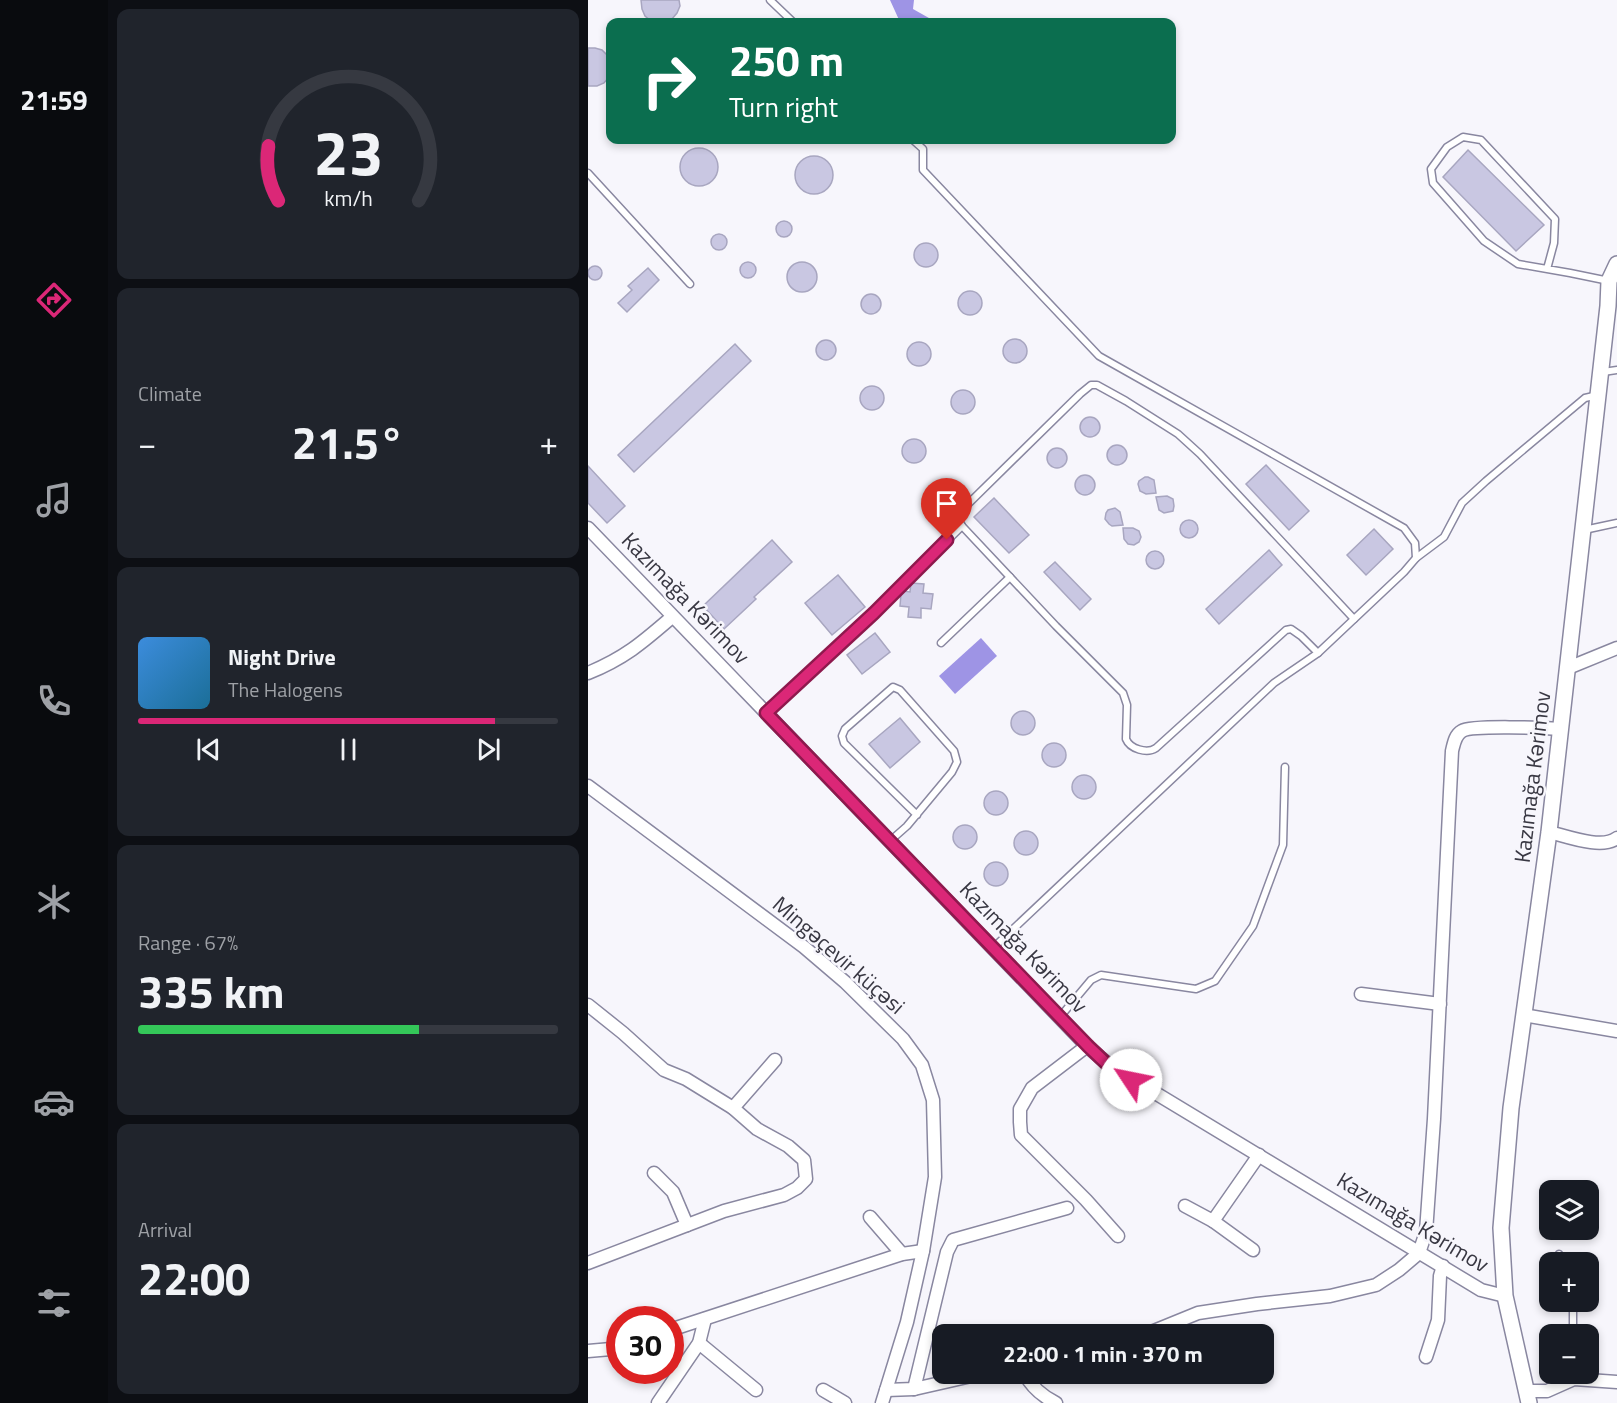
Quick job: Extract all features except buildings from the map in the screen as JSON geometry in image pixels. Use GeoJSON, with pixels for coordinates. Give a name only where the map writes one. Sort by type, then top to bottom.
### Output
{"type":"FeatureCollection","features":[{"type":"Feature","properties":{"kind":"street","name":"Kazımağa Kərimov"},"geometry":{"type":"LineString","coordinates":[[1528,1397],[1505,1296],[1501,1228],[1511,1108],[1549,832],[1600,373],[1612,310],[1609,281],[1617,264]]}},
{"type":"Feature","properties":{"kind":"street","name":"Kazımağa Kərimov"},"geometry":{"type":"LineString","coordinates":[[588,528],[1108,1065],[1481,1290],[1505,1296]]}},
{"type":"Feature","properties":{"kind":"street"},"geometry":{"type":"LineString","coordinates":[[588,673],[618,660],[639,646],[672,617]]}},
{"type":"Feature","properties":{"kind":"street"},"geometry":{"type":"LineString","coordinates":[[1568,668],[1617,648]]}},
{"type":"Feature","properties":{"kind":"street"},"geometry":{"type":"LineString","coordinates":[[1180,1324],[1198,1313],[1330,1296],[1376,1285],[1419,1253],[1426,1232],[1434,1119],[1452,751],[1456,736],[1465,729],[1526,727],[1561,729]]}},
{"type":"Feature","properties":{"kind":"street","name":"Mingəçevir küçəsi"},"geometry":{"type":"LineString","coordinates":[[588,786],[804,947],[845,982],[903,1039],[922,1065],[933,1100],[935,1176],[923,1251],[907,1322],[882,1403]]}},
{"type":"Feature","properties":{"kind":"street"},"geometry":{"type":"LineString","coordinates":[[1549,832],[1598,844],[1616,842]]}},
{"type":"Feature","properties":{"kind":"street"},"geometry":{"type":"LineString","coordinates":[[1361,994],[1440,1004]]}},
{"type":"Feature","properties":{"kind":"street"},"geometry":{"type":"LineString","coordinates":[[588,1005],[664,1070],[686,1080],[733,1108],[757,1129],[788,1146],[804,1160],[806,1179],[797,1188],[784,1195],[724,1211],[588,1263]]}},
{"type":"Feature","properties":{"kind":"street"},"geometry":{"type":"LineString","coordinates":[[1523,1015],[1617,1031]]}},
{"type":"Feature","properties":{"kind":"street"},"geometry":{"type":"LineString","coordinates":[[1088,1046],[1032,1088],[1020,1109],[1020,1128],[1022,1134],[1118,1236]]}},
{"type":"Feature","properties":{"kind":"street"},"geometry":{"type":"LineString","coordinates":[[733,1108],[775,1060]]}},
{"type":"Feature","properties":{"kind":"street"},"geometry":{"type":"LineString","coordinates":[[1213,1221],[1259,1155]]}},
{"type":"Feature","properties":{"kind":"street"},"geometry":{"type":"LineString","coordinates":[[654,1173],[673,1192],[687,1225]]}},
{"type":"Feature","properties":{"kind":"street"},"geometry":{"type":"LineString","coordinates":[[1185,1206],[1213,1221],[1253,1250]]}},
{"type":"Feature","properties":{"kind":"street"},"geometry":{"type":"LineString","coordinates":[[914,1389],[947,1252],[953,1240],[1066,1208]]}},
{"type":"Feature","properties":{"kind":"street"},"geometry":{"type":"LineString","coordinates":[[870,1217],[902,1254]]}},
{"type":"Feature","properties":{"kind":"street"},"geometry":{"type":"LineString","coordinates":[[684,1326],[902,1254],[923,1251]]}},
{"type":"Feature","properties":{"kind":"street"},"geometry":{"type":"LineString","coordinates":[[1426,1357],[1438,1320],[1440,1276],[1443,1266]]}},
{"type":"Feature","properties":{"kind":"street"},"geometry":{"type":"LineString","coordinates":[[659,1403],[699,1344],[705,1319]]}},
{"type":"Feature","properties":{"kind":"street"},"geometry":{"type":"LineString","coordinates":[[699,1344],[756,1390]]}},
{"type":"Feature","properties":{"kind":"street"},"geometry":{"type":"LineString","coordinates":[[588,1351],[606,1348]]}},
{"type":"Feature","properties":{"kind":"street"},"geometry":{"type":"LineString","coordinates":[[1599,1379],[1617,1382]]}},
{"type":"Feature","properties":{"kind":"street"},"geometry":{"type":"LineString","coordinates":[[886,1390],[914,1389],[936,1384]]}},
{"type":"Feature","properties":{"kind":"street"},"geometry":{"type":"LineString","coordinates":[[1030,1384],[1056,1403]]}},
{"type":"Feature","properties":{"kind":"street"},"geometry":{"type":"LineString","coordinates":[[1528,1397],[1559,1384]]}},
{"type":"Feature","properties":{"kind":"street"},"geometry":{"type":"LineString","coordinates":[[823,1390],[845,1403]]}},
{"type":"Feature","properties":{"kind":"lane"},"geometry":{"type":"LineString","coordinates":[[770,0],[789,18]]}},
{"type":"Feature","properties":{"kind":"lane"},"geometry":{"type":"LineString","coordinates":[[1547,269],[1554,243],[1555,219],[1481,140],[1463,137],[1447,147],[1431,169],[1433,183],[1484,241],[1518,264],[1609,281]]}},
{"type":"Feature","properties":{"kind":"lane"},"geometry":{"type":"LineString","coordinates":[[917,144],[923,149],[923,170],[1099,356],[1404,528],[1415,543],[1416,558]]}},
{"type":"Feature","properties":{"kind":"lane"},"geometry":{"type":"LineString","coordinates":[[588,173],[690,284]]}},
{"type":"Feature","properties":{"kind":"lane"},"geometry":{"type":"LineString","coordinates":[[1600,373],[1617,370]]}},
{"type":"Feature","properties":{"kind":"lane"},"geometry":{"type":"LineString","coordinates":[[1318,653],[1291,628],[1286,630],[1156,748],[1146,751],[1128,744],[1126,739],[1127,705],[1123,693],[1010,577],[958,519],[966,506],[1080,394],[1091,385],[1097,385],[1178,434],[1354,619]]}},
{"type":"Feature","properties":{"kind":"lane"},"geometry":{"type":"LineString","coordinates":[[993,948],[1274,683],[1318,653],[1416,558],[1444,537],[1461,503],[1585,398],[1598,395]]}},
{"type":"Feature","properties":{"kind":"lane"},"geometry":{"type":"LineString","coordinates":[[1583,530],[1617,523]]}},
{"type":"Feature","properties":{"kind":"lane"},"geometry":{"type":"LineString","coordinates":[[766,713],[874,613],[962,526]]}},
{"type":"Feature","properties":{"kind":"lane"},"geometry":{"type":"LineString","coordinates":[[941,643],[1010,577]]}},
{"type":"Feature","properties":{"kind":"lane"},"geometry":{"type":"LineString","coordinates":[[890,841],[917,815],[952,772],[957,762],[954,751],[900,690],[893,687],[845,729],[842,736],[844,743],[917,815]]}},
{"type":"Feature","properties":{"kind":"lane"},"geometry":{"type":"LineString","coordinates":[[1060,1017],[1091,980],[1101,975],[1196,989],[1215,981],[1252,926],[1283,845],[1285,767]]}},
{"type":"Feature","properties":{"kind":"shaded area"},"geometry":{"type":"Polygon","coordinates":[[[890,0],[914,0],[913,9],[929,18],[898,18],[890,0]]]}},
{"type":"Feature","properties":{"kind":"shaded area"},"geometry":{"type":"Polygon","coordinates":[[[981,638],[997,656],[955,694],[939,676],[981,638]]]}},
{"type":"Feature","properties":{"kind":"route"},"geometry":{"type":"LineString","coordinates":[[947,540],[874,613],[766,713],[1088,1046],[1108,1065],[1131,1080]]}}]}
